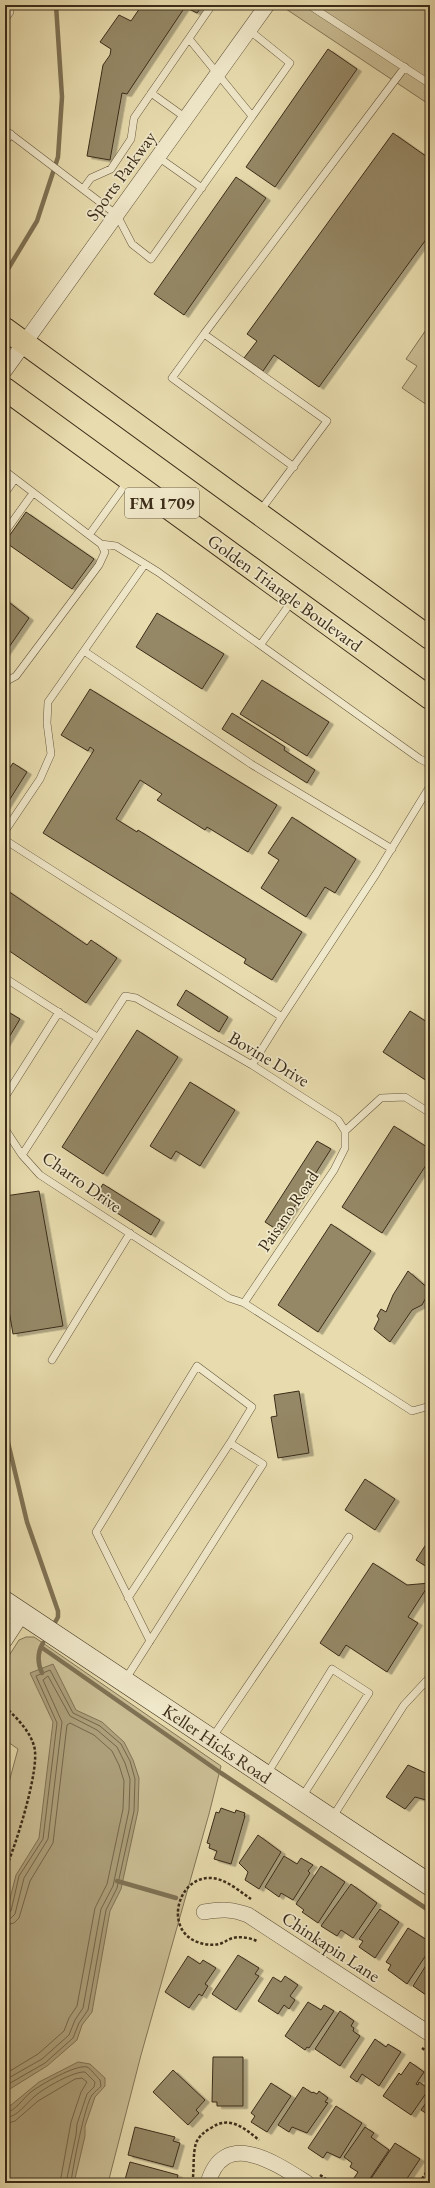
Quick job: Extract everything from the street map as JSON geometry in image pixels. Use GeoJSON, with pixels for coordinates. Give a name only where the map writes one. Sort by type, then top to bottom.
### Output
{"type":"FeatureCollection","features":[{"type":"Feature","properties":{"kind":"main road","name":"FM 1709"},"geometry":{"type":"LineString","coordinates":[[6,330],[430,638]]}},
{"type":"Feature","properties":{"kind":"main road","name":"Golden Triangle Boulevard"},"geometry":{"type":"LineString","coordinates":[[5,389],[430,698]]}},
{"type":"Feature","properties":{"kind":"street","name":"Sports Parkway"},"geometry":{"type":"LineString","coordinates":[[5,370],[267,5]]}},
{"type":"Feature","properties":{"kind":"street","name":"Keller Hicks Road"},"geometry":{"type":"LineString","coordinates":[[5,1602],[430,1886]]}},
{"type":"Feature","properties":{"kind":"street"},"geometry":{"type":"LineString","coordinates":[[5,1640],[22,1614]]}},
{"type":"Feature","properties":{"kind":"street","name":"Chinkapin Lane"},"geometry":{"type":"LineString","coordinates":[[204,1912],[221,1909],[235,1910],[248,1915],[430,2034]]}},
{"type":"Feature","properties":{"kind":"street"},"geometry":{"type":"LineString","coordinates":[[208,2183],[217,2163],[230,2155],[250,2153],[272,2160],[307,2183]]}},
{"type":"Feature","properties":{"kind":"lane"},"geometry":{"type":"LineString","coordinates":[[5,19],[10,12],[9,5]]}},
{"type":"Feature","properties":{"kind":"lane"},"geometry":{"type":"LineString","coordinates":[[84,189],[91,178],[111,169],[131,139],[134,118],[190,40],[212,5]]}},
{"type":"Feature","properties":{"kind":"lane"},"geometry":{"type":"LineString","coordinates":[[309,5],[430,84]]}},
{"type":"Feature","properties":{"kind":"lane"},"geometry":{"type":"LineString","coordinates":[[5,142],[8,132],[117,215],[132,244],[151,259],[290,63],[249,30]]}},
{"type":"Feature","properties":{"kind":"lane"},"geometry":{"type":"LineString","coordinates":[[190,40],[217,75],[252,116]]}},
{"type":"Feature","properties":{"kind":"lane"},"geometry":{"type":"LineString","coordinates":[[294,467],[172,378],[405,67]]}},
{"type":"Feature","properties":{"kind":"lane"},"geometry":{"type":"LineString","coordinates":[[151,93],[186,118]]}},
{"type":"Feature","properties":{"kind":"lane"},"geometry":{"type":"LineString","coordinates":[[158,156],[202,188]]}},
{"type":"Feature","properties":{"kind":"lane"},"geometry":{"type":"LineString","coordinates":[[204,334],[326,421],[294,467],[259,513]]}},
{"type":"Feature","properties":{"kind":"lane"},"geometry":{"type":"LineString","coordinates":[[5,471],[90,535],[101,544],[106,552],[99,565],[16,676],[5,682]]}},
{"type":"Feature","properties":{"kind":"lane"},"geometry":{"type":"LineString","coordinates":[[5,493],[15,479]]}},
{"type":"Feature","properties":{"kind":"lane"},"geometry":{"type":"LineString","coordinates":[[90,535],[129,479]]}},
{"type":"Feature","properties":{"kind":"lane"},"geometry":{"type":"LineString","coordinates":[[5,532],[33,493]]}},
{"type":"Feature","properties":{"kind":"lane"},"geometry":{"type":"LineString","coordinates":[[101,544],[116,546],[145,564],[260,644],[420,759],[430,764]]}},
{"type":"Feature","properties":{"kind":"lane"},"geometry":{"type":"LineString","coordinates":[[5,831],[40,779],[51,754],[47,723],[48,702],[145,564]]}},
{"type":"Feature","properties":{"kind":"lane"},"geometry":{"type":"LineString","coordinates":[[260,644],[293,599]]}},
{"type":"Feature","properties":{"kind":"lane"},"geometry":{"type":"LineString","coordinates":[[84,651],[251,764],[392,849]]}},
{"type":"Feature","properties":{"kind":"lane"},"geometry":{"type":"LineString","coordinates":[[252,1065],[392,849],[430,786]]}},
{"type":"Feature","properties":{"kind":"lane"},"geometry":{"type":"LineString","coordinates":[[5,840],[282,1017]]}},
{"type":"Feature","properties":{"kind":"lane"},"geometry":{"type":"LineString","coordinates":[[5,978],[97,1037]]}},
{"type":"Feature","properties":{"kind":"lane","name":"Bovine Drive"},"geometry":{"type":"LineString","coordinates":[[97,1037],[125,996],[136,998],[252,1065],[338,1120],[345,1131]]}},
{"type":"Feature","properties":{"kind":"lane"},"geometry":{"type":"LineString","coordinates":[[5,1096],[59,1012]]}},
{"type":"Feature","properties":{"kind":"lane","name":"Charro Drive"},"geometry":{"type":"LineString","coordinates":[[97,1037],[22,1155],[40,1175],[229,1298],[244,1303]]}},
{"type":"Feature","properties":{"kind":"lane"},"geometry":{"type":"LineString","coordinates":[[345,1131],[382,1098],[406,1097],[430,1113]]}},
{"type":"Feature","properties":{"kind":"lane"},"geometry":{"type":"LineString","coordinates":[[5,1129],[22,1155]]}},
{"type":"Feature","properties":{"kind":"lane","name":"Paisano Road"},"geometry":{"type":"LineString","coordinates":[[244,1303],[334,1170],[345,1148],[345,1131]]}},
{"type":"Feature","properties":{"kind":"lane"},"geometry":{"type":"LineString","coordinates":[[52,1360],[130,1234]]}},
{"type":"Feature","properties":{"kind":"lane"},"geometry":{"type":"LineString","coordinates":[[244,1303],[412,1411],[430,1406]]}},
{"type":"Feature","properties":{"kind":"lane"},"geometry":{"type":"LineString","coordinates":[[128,1598],[230,1443],[252,1406],[197,1366],[96,1532],[128,1598],[150,1641]]}},
{"type":"Feature","properties":{"kind":"lane"},"geometry":{"type":"LineString","coordinates":[[124,1682],[262,1464],[230,1443]]}},
{"type":"Feature","properties":{"kind":"lane"},"geometry":{"type":"LineString","coordinates":[[211,1740],[349,1537]]}},
{"type":"Feature","properties":{"kind":"lane"},"geometry":{"type":"LineString","coordinates":[[266,1776],[332,1669],[369,1693],[300,1799]]}},
{"type":"Feature","properties":{"kind":"lane"},"geometry":{"type":"LineString","coordinates":[[331,1819],[404,1705],[430,1677]]}},
{"type":"Feature","properties":{"kind":"path"},"geometry":{"type":"LineString","coordinates":[[5,1707],[28,1733],[35,1746],[35,1760],[25,1805],[5,1870]]}},
{"type":"Feature","properties":{"kind":"path"},"geometry":{"type":"LineString","coordinates":[[419,2183],[430,2167]]}},
{"type":"Feature","properties":{"kind":"shaded area"},"geometry":{"type":"Polygon","coordinates":[[[280,5],[430,5],[430,105],[280,5]]]}},
{"type":"Feature","properties":{"kind":"shaded area"},"geometry":{"type":"Polygon","coordinates":[[[430,324],[430,407],[402,388],[417,366],[406,359],[430,324]]]}},
{"type":"Feature","properties":{"kind":"shaded area"},"geometry":{"type":"Polygon","coordinates":[[[26,1637],[34,1637],[221,1766],[209,1814],[141,2055],[108,2183],[5,2183],[5,1797],[18,1749],[5,1740],[5,1662],[19,1640],[26,1637]]]}},
{"type":"Feature","properties":{"kind":"water"},"geometry":{"type":"Polygon","coordinates":[[[53,1664],[76,1710],[102,1722],[124,1742],[133,1760],[139,1778],[138,1811],[121,1889],[110,1911],[92,2012],[82,2025],[77,2040],[47,2066],[5,2092],[5,1918],[16,1875],[39,1838],[53,1722],[30,1673],[53,1664]]]}},
{"type":"Feature","properties":{"kind":"water"},"geometry":{"type":"Polygon","coordinates":[[[78,2062],[90,2064],[105,2078],[105,2086],[95,2097],[85,2126],[85,2136],[74,2183],[5,2183],[5,2110],[39,2082],[78,2062]]]}},
{"type":"Feature","properties":{"kind":"building"},"geometry":{"type":"Polygon","coordinates":[[[142,5],[203,5],[197,13],[185,7],[127,94],[122,93],[110,160],[87,156],[103,65],[110,55],[111,49],[100,42],[119,15],[131,21],[142,5]]]}},
{"type":"Feature","properties":{"kind":"building"},"geometry":{"type":"Polygon","coordinates":[[[328,49],[357,69],[275,187],[246,167],[328,49]]]}},
{"type":"Feature","properties":{"kind":"building"},"geometry":{"type":"Polygon","coordinates":[[[393,133],[430,159],[430,234],[319,387],[274,355],[263,371],[244,358],[257,341],[247,334],[393,133]]]}},
{"type":"Feature","properties":{"kind":"building"},"geometry":{"type":"Polygon","coordinates":[[[236,177],[266,198],[184,315],[154,294],[236,177]]]}},
{"type":"Feature","properties":{"kind":"building"},"geometry":{"type":"Polygon","coordinates":[[[26,512],[94,559],[72,589],[5,542],[26,512]]]}},
{"type":"Feature","properties":{"kind":"building"},"geometry":{"type":"Polygon","coordinates":[[[5,599],[29,618],[5,653],[5,599]]]}},
{"type":"Feature","properties":{"kind":"building"},"geometry":{"type":"Polygon","coordinates":[[[157,613],[224,654],[202,689],[136,647],[157,613]]]}},
{"type":"Feature","properties":{"kind":"building"},"geometry":{"type":"Polygon","coordinates":[[[262,680],[329,722],[307,756],[240,714],[262,680]]]}},
{"type":"Feature","properties":{"kind":"building"},"geometry":{"type":"Polygon","coordinates":[[[90,689],[277,805],[248,852],[207,827],[205,830],[157,800],[162,794],[140,780],[116,819],[137,832],[138,830],[302,932],[272,980],[244,963],[246,959],[43,833],[94,750],[90,747],[88,751],[61,735],[90,689]]]}},
{"type":"Feature","properties":{"kind":"building"},"geometry":{"type":"Polygon","coordinates":[[[232,713],[285,747],[284,750],[315,770],[307,783],[222,729],[232,713]]]}},
{"type":"Feature","properties":{"kind":"building"},"geometry":{"type":"Polygon","coordinates":[[[13,763],[27,772],[5,807],[5,775],[13,763]]]}},
{"type":"Feature","properties":{"kind":"building"},"geometry":{"type":"Polygon","coordinates":[[[292,817],[356,859],[335,893],[325,887],[306,917],[261,888],[279,860],[268,853],[292,817]]]}},
{"type":"Feature","properties":{"kind":"building"},"geometry":{"type":"Polygon","coordinates":[[[5,889],[87,945],[91,940],[117,958],[86,1003],[5,948],[5,889]]]}},
{"type":"Feature","properties":{"kind":"building"},"geometry":{"type":"Polygon","coordinates":[[[186,990],[228,1017],[219,1032],[177,1005],[186,990]]]}},
{"type":"Feature","properties":{"kind":"building"},"geometry":{"type":"Polygon","coordinates":[[[5,1010],[20,1019],[5,1044],[5,1010]]]}},
{"type":"Feature","properties":{"kind":"building"},"geometry":{"type":"Polygon","coordinates":[[[410,1011],[430,1024],[430,1083],[383,1052],[410,1011]]]}},
{"type":"Feature","properties":{"kind":"building"},"geometry":{"type":"Polygon","coordinates":[[[137,1030],[178,1057],[103,1174],[62,1147],[137,1030]]]}},
{"type":"Feature","properties":{"kind":"building"},"geometry":{"type":"Polygon","coordinates":[[[190,1082],[235,1110],[200,1166],[176,1151],[171,1159],[150,1146],[190,1082]]]}},
{"type":"Feature","properties":{"kind":"building"},"geometry":{"type":"Polygon","coordinates":[[[394,1126],[430,1149],[430,1159],[382,1233],[342,1207],[394,1126]]]}},
{"type":"Feature","properties":{"kind":"building"},"geometry":{"type":"Polygon","coordinates":[[[317,1141],[331,1149],[279,1231],[265,1222],[317,1141]]]}},
{"type":"Feature","properties":{"kind":"building"},"geometry":{"type":"Polygon","coordinates":[[[103,1184],[160,1220],[151,1235],[94,1198],[103,1184]]]}},
{"type":"Feature","properties":{"kind":"building"},"geometry":{"type":"Polygon","coordinates":[[[39,1191],[63,1326],[13,1334],[5,1287],[5,1196],[39,1191]]]}},
{"type":"Feature","properties":{"kind":"building"},"geometry":{"type":"Polygon","coordinates":[[[331,1224],[371,1251],[318,1332],[278,1305],[331,1224]]]}},
{"type":"Feature","properties":{"kind":"building"},"geometry":{"type":"Polygon","coordinates":[[[408,1271],[430,1290],[422,1305],[412,1310],[390,1342],[374,1329],[379,1319],[377,1316],[381,1309],[386,1312],[393,1295],[408,1271]]]}},
{"type":"Feature","properties":{"kind":"building"},"geometry":{"type":"Polygon","coordinates":[[[299,1391],[309,1453],[278,1458],[271,1417],[277,1416],[274,1395],[299,1391]]]}},
{"type":"Feature","properties":{"kind":"building"},"geometry":{"type":"Polygon","coordinates":[[[365,1479],[395,1499],[375,1530],[345,1510],[365,1479]]]}},
{"type":"Feature","properties":{"kind":"building"},"geometry":{"type":"Polygon","coordinates":[[[430,1538],[430,1569],[416,1560],[430,1538]]]}},
{"type":"Feature","properties":{"kind":"building"},"geometry":{"type":"Polygon","coordinates":[[[373,1563],[407,1585],[430,1583],[408,1617],[418,1623],[387,1672],[346,1645],[339,1656],[320,1643],[373,1563]]]}},
{"type":"Feature","properties":{"kind":"building"},"geometry":{"type":"Polygon","coordinates":[[[429,1701],[430,1742],[427,1742],[429,1701]]]}},
{"type":"Feature","properties":{"kind":"building"},"geometry":{"type":"Polygon","coordinates":[[[408,1765],[430,1775],[430,1794],[426,1800],[415,1797],[405,1809],[386,1797],[408,1765]]]}},
{"type":"Feature","properties":{"kind":"building"},"geometry":{"type":"Polygon","coordinates":[[[221,1808],[235,1813],[236,1810],[245,1813],[231,1864],[214,1859],[217,1851],[209,1848],[210,1844],[207,1843],[216,1812],[219,1813],[221,1808]]]}},
{"type":"Feature","properties":{"kind":"building"},"geometry":{"type":"Polygon","coordinates":[[[258,1835],[281,1852],[259,1889],[245,1880],[248,1872],[239,1863],[258,1835]]]}},
{"type":"Feature","properties":{"kind":"building"},"geometry":{"type":"Polygon","coordinates":[[[284,1856],[297,1864],[301,1858],[313,1865],[308,1871],[310,1873],[293,1900],[281,1893],[279,1897],[265,1887],[284,1856]]]}},
{"type":"Feature","properties":{"kind":"building"},"geometry":{"type":"Polygon","coordinates":[[[321,1866],[345,1882],[318,1923],[302,1912],[304,1910],[296,1904],[321,1866]]]}},
{"type":"Feature","properties":{"kind":"building"},"geometry":{"type":"Polygon","coordinates":[[[351,1884],[377,1903],[353,1938],[341,1930],[337,1936],[321,1926],[351,1884]]]}},
{"type":"Feature","properties":{"kind":"building"},"geometry":{"type":"Polygon","coordinates":[[[380,1909],[399,1922],[375,1958],[359,1947],[363,1941],[359,1939],[380,1909]]]}},
{"type":"Feature","properties":{"kind":"building"},"geometry":{"type":"Polygon","coordinates":[[[408,1928],[430,1942],[430,1949],[407,1984],[388,1970],[391,1965],[386,1962],[408,1928]]]}},
{"type":"Feature","properties":{"kind":"building"},"geometry":{"type":"Polygon","coordinates":[[[238,1955],[259,1968],[255,1974],[259,1976],[236,2010],[212,1994],[238,1955]]]}},
{"type":"Feature","properties":{"kind":"building"},"geometry":{"type":"Polygon","coordinates":[[[188,1956],[200,1964],[203,1960],[216,1968],[205,1984],[208,1986],[202,1996],[199,1994],[189,2008],[165,1992],[188,1956]]]}},
{"type":"Feature","properties":{"kind":"building"},"geometry":{"type":"Polygon","coordinates":[[[430,1959],[430,1996],[429,1997],[413,1986],[430,1959]]]}},
{"type":"Feature","properties":{"kind":"building"},"geometry":{"type":"Polygon","coordinates":[[[285,1976],[298,1985],[290,1996],[295,2000],[289,2009],[284,2005],[278,2014],[258,2001],[273,1977],[281,1982],[285,1976]]]}},
{"type":"Feature","properties":{"kind":"building"},"geometry":{"type":"Polygon","coordinates":[[[308,2002],[321,2010],[324,2005],[334,2011],[309,2048],[307,2047],[305,2050],[285,2036],[308,2002]]]}},
{"type":"Feature","properties":{"kind":"building"},"geometry":{"type":"Polygon","coordinates":[[[340,2011],[354,2021],[351,2026],[354,2028],[353,2031],[360,2036],[340,2066],[315,2049],[340,2011]]]}},
{"type":"Feature","properties":{"kind":"building"},"geometry":{"type":"Polygon","coordinates":[[[375,2039],[386,2047],[388,2044],[401,2052],[379,2086],[362,2074],[357,2082],[350,2077],[375,2039]]]}},
{"type":"Feature","properties":{"kind":"building"},"geometry":{"type":"Polygon","coordinates":[[[213,2057],[243,2057],[243,2106],[217,2106],[217,2102],[212,2102],[213,2057]]]}},
{"type":"Feature","properties":{"kind":"building"},"geometry":{"type":"Polygon","coordinates":[[[410,2062],[424,2072],[416,2084],[418,2085],[419,2082],[429,2089],[411,2115],[383,2096],[399,2073],[401,2075],[410,2062]]]}},
{"type":"Feature","properties":{"kind":"building"},"geometry":{"type":"Polygon","coordinates":[[[173,2070],[205,2100],[196,2110],[199,2113],[188,2125],[153,2092],[173,2070]]]}},
{"type":"Feature","properties":{"kind":"building"},"geometry":{"type":"Polygon","coordinates":[[[271,2083],[291,2096],[267,2132],[251,2122],[255,2116],[251,2113],[271,2083]]]}},
{"type":"Feature","properties":{"kind":"building"},"geometry":{"type":"Polygon","coordinates":[[[303,2087],[312,2093],[317,2094],[319,2091],[328,2098],[325,2102],[328,2103],[307,2133],[292,2127],[289,2132],[278,2125],[303,2087]]]}},
{"type":"Feature","properties":{"kind":"building"},"geometry":{"type":"Polygon","coordinates":[[[430,2097],[430,2116],[421,2110],[430,2097]]]}},
{"type":"Feature","properties":{"kind":"building"},"geometry":{"type":"Polygon","coordinates":[[[336,2106],[362,2123],[340,2158],[327,2152],[323,2158],[308,2148],[336,2106]]]}},
{"type":"Feature","properties":{"kind":"building"},"geometry":{"type":"Polygon","coordinates":[[[135,2127],[175,2137],[173,2141],[180,2143],[173,2167],[128,2155],[135,2127]]]}},
{"type":"Feature","properties":{"kind":"building"},"geometry":{"type":"Polygon","coordinates":[[[365,2127],[374,2133],[371,2137],[389,2150],[367,2183],[360,2183],[354,2178],[358,2172],[350,2167],[352,2163],[344,2157],[365,2127]]]}},
{"type":"Feature","properties":{"kind":"building"},"geometry":{"type":"Polygon","coordinates":[[[395,2143],[420,2159],[404,2183],[368,2183],[395,2143]]]}},
{"type":"Feature","properties":{"kind":"building"},"geometry":{"type":"Polygon","coordinates":[[[130,2162],[178,2175],[176,2183],[124,2183],[130,2162]]]}},
{"type":"Feature","properties":{"kind":"waterway"},"geometry":{"type":"LineString","coordinates":[[5,274],[37,221],[58,157],[62,97],[56,5]]}},
{"type":"Feature","properties":{"kind":"waterway"},"geometry":{"type":"LineString","coordinates":[[5,1430],[27,1522],[58,1611],[58,1617],[53,1626]]}},
{"type":"Feature","properties":{"kind":"waterway"},"geometry":{"type":"LineString","coordinates":[[42,1673],[38,1658],[43,1643]]}},
{"type":"Feature","properties":{"kind":"waterway"},"geometry":{"type":"LineString","coordinates":[[41,1647],[221,1773],[430,1911]]}},
{"type":"Feature","properties":{"kind":"waterway"},"geometry":{"type":"LineString","coordinates":[[117,1881],[176,1898]]}}]}
